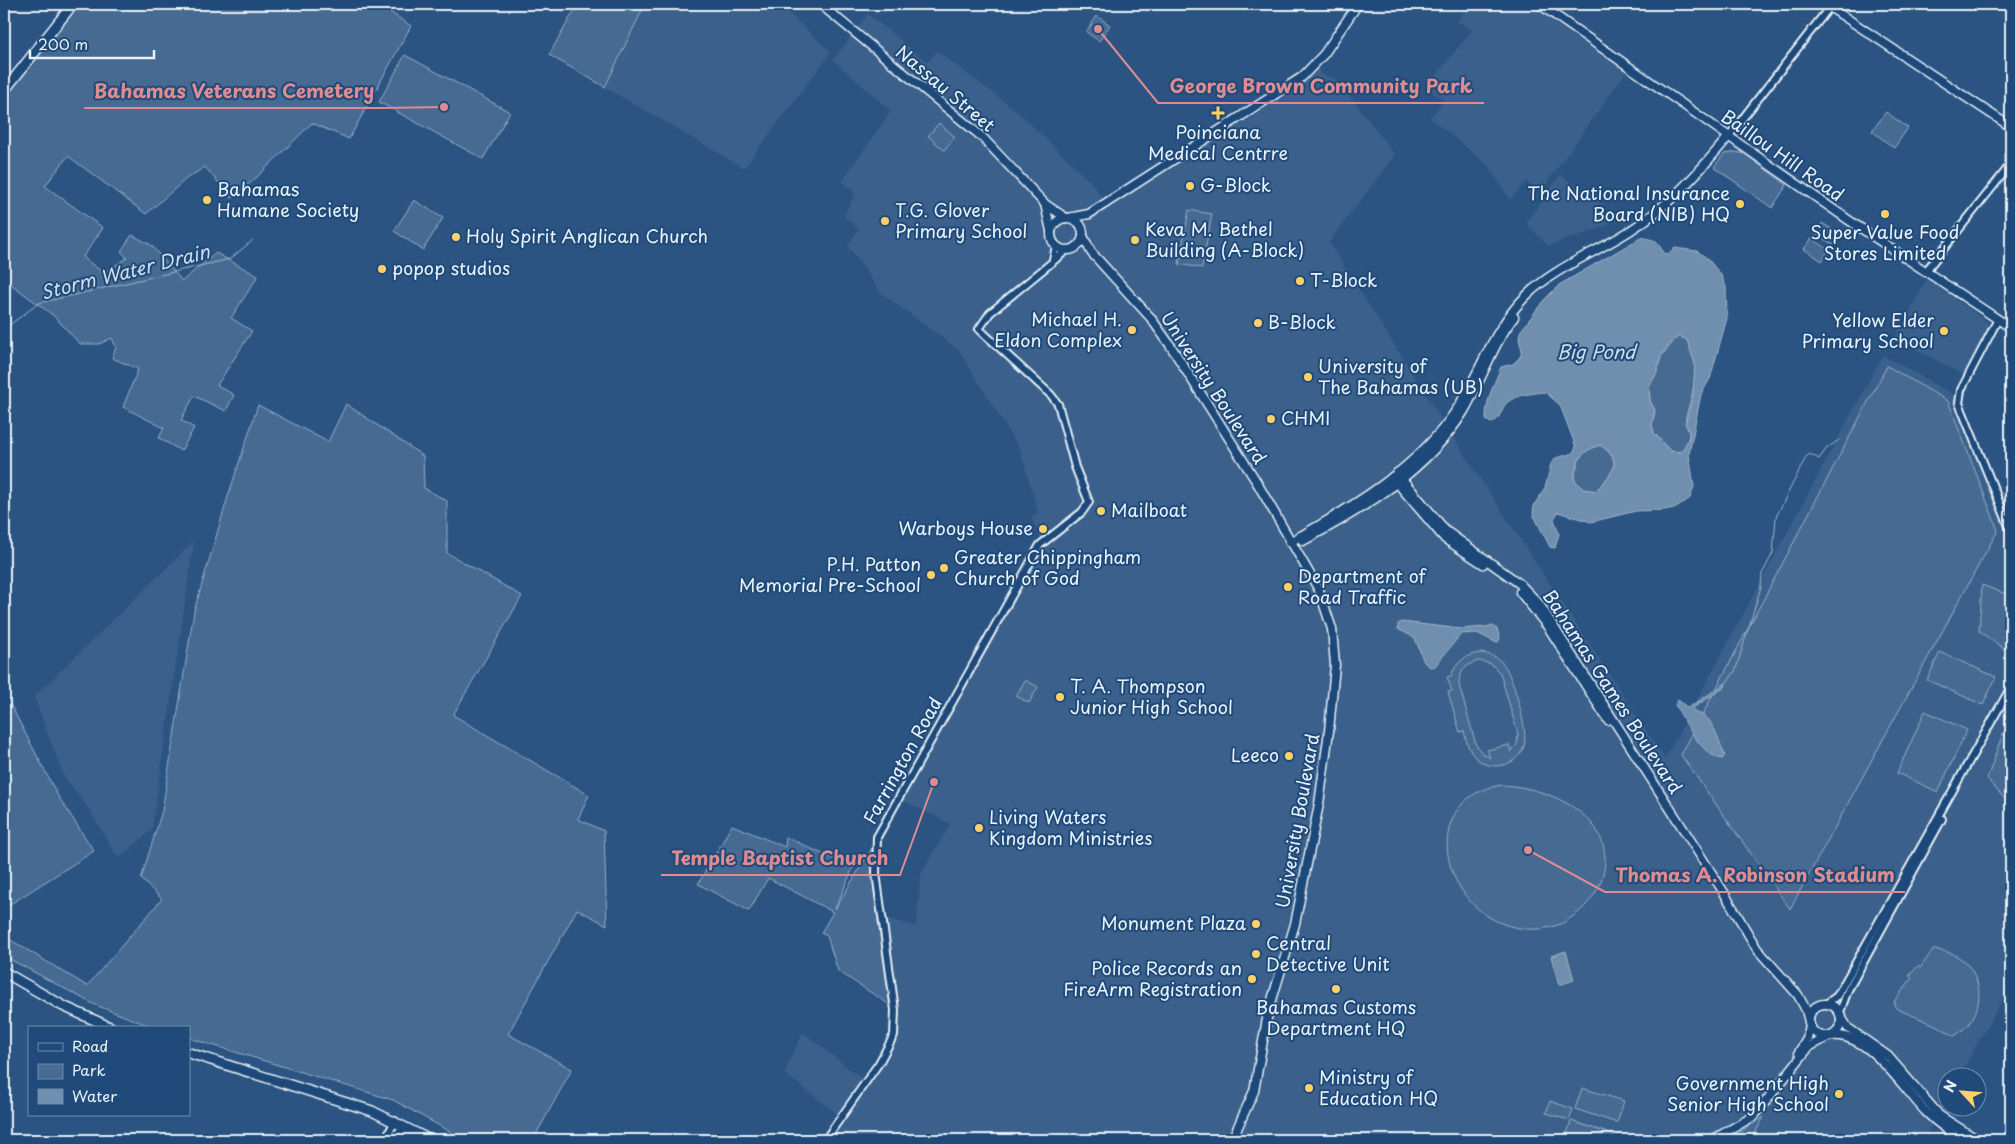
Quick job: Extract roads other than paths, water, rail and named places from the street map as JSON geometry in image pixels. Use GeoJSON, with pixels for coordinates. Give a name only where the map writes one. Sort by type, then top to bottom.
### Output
{"type":"FeatureCollection","features":[{"type":"Feature","properties":{"kind":"highway"},"geometry":{"type":"LineString","coordinates":[[4,91],[74,4]]}},
{"type":"Feature","properties":{"kind":"highway"},"geometry":{"type":"LineString","coordinates":[[4,972],[63,1006],[108,1026]]}},
{"type":"Feature","properties":{"kind":"highway"},"geometry":{"type":"LineString","coordinates":[[190,1053],[345,1102],[394,1121],[430,1140]]}},
{"type":"Feature","properties":{"kind":"highway"},"geometry":{"type":"LineString","coordinates":[[386,1140],[402,1132],[418,1133]]}},
{"type":"Feature","properties":{"kind":"main road","name":"Nassau Street"},"geometry":{"type":"LineString","coordinates":[[820,4],[982,137],[1045,204],[1067,218]]}},
{"type":"Feature","properties":{"kind":"main road"},"geometry":{"type":"LineString","coordinates":[[1051,235],[1054,224],[1067,218],[1089,214],[1302,77],[1324,54],[1358,4]]}},
{"type":"Feature","properties":{"kind":"main road","name":"Baillou Hill Road"},"geometry":{"type":"LineString","coordinates":[[1539,4],[1924,272],[2011,328]]}},
{"type":"Feature","properties":{"kind":"main road"},"geometry":{"type":"LineString","coordinates":[[1829,5],[2011,127]]}},
{"type":"Feature","properties":{"kind":"main road"},"geometry":{"type":"LineString","coordinates":[[1294,543],[1367,505],[1397,478],[1456,410],[1472,384],[1491,342],[1508,316],[1537,286],[1561,270],[1633,229],[1657,210],[1707,163],[1729,136]]}},
{"type":"Feature","properties":{"kind":"main road"},"geometry":{"type":"LineString","coordinates":[[1045,204],[1051,235],[1056,246],[1067,250],[1076,247],[1083,236],[1081,226],[1067,218]]}},
{"type":"Feature","properties":{"kind":"main road"},"geometry":{"type":"LineString","coordinates":[[1081,226],[1089,214]]}},
{"type":"Feature","properties":{"kind":"main road","name":"University Boulevard"},"geometry":{"type":"LineString","coordinates":[[1083,236],[1091,252],[1150,318],[1170,344],[1317,581],[1331,621],[1335,665],[1329,731],[1319,804],[1295,924],[1266,1022],[1254,1091],[1232,1140]]}},
{"type":"Feature","properties":{"kind":"main road","name":"University Boulevard"},"geometry":{"type":"LineString","coordinates":[[1076,247],[1091,252]]}},
{"type":"Feature","properties":{"kind":"main road","name":"Bahamas Games Boulevard"},"geometry":{"type":"LineString","coordinates":[[1397,478],[1437,531],[1510,583],[1535,608],[1748,936],[1766,961],[1798,995],[1806,1010],[1809,1023]]}},
{"type":"Feature","properties":{"kind":"main road","name":"Bahamas Games Boulevard"},"geometry":{"type":"LineString","coordinates":[[1798,995],[1812,1002],[1824,1004]]}},
{"type":"Feature","properties":{"kind":"main road"},"geometry":{"type":"LineString","coordinates":[[1740,1123],[1770,1092],[1801,1050],[1807,1039],[1812,1010],[1824,1004],[1834,1006],[1848,1028],[1892,1060],[1936,1113],[1978,1140]]}},
{"type":"Feature","properties":{"kind":"main road"},"geometry":{"type":"LineString","coordinates":[[1712,1140],[1759,1111],[1809,1047],[1839,1029],[1841,1015]]}},
{"type":"Feature","properties":{"kind":"main road"},"geometry":{"type":"LineString","coordinates":[[1809,1023],[1815,1034],[1845,1037],[1876,1055],[1932,1119],[1964,1140]]}},
{"type":"Feature","properties":{"kind":"street"},"geometry":{"type":"LineString","coordinates":[[1729,136],[1829,5]]}},
{"type":"Feature","properties":{"kind":"street"},"geometry":{"type":"LineString","coordinates":[[1924,272],[2011,164]]}},
{"type":"Feature","properties":{"kind":"street"},"geometry":{"type":"LineString","coordinates":[[1053,260],[1056,246]]}},
{"type":"Feature","properties":{"kind":"street"},"geometry":{"type":"LineString","coordinates":[[1053,260],[1067,250]]}},
{"type":"Feature","properties":{"kind":"street","name":"Farrington Road"},"geometry":{"type":"LineString","coordinates":[[825,1140],[879,1063],[894,1035],[894,1010],[877,883],[877,837],[1040,545],[1082,512],[1089,502],[1075,467],[1058,404],[1052,395],[979,329],[990,313],[1053,260]]}},
{"type":"Feature","properties":{"kind":"street"},"geometry":{"type":"LineString","coordinates":[[1998,320],[1959,397],[1962,412],[2011,531]]}},
{"type":"Feature","properties":{"kind":"street"},"geometry":{"type":"LineString","coordinates":[[1824,1004],[1837,996],[2011,687]]}},
{"type":"Feature","properties":{"kind":"street"},"geometry":{"type":"LineString","coordinates":[[1841,1015],[1843,999],[1943,817],[1978,746]]}},
{"type":"Feature","properties":{"kind":"street"},"geometry":{"type":"LineString","coordinates":[[386,1140],[394,1121]]}},
{"type":"Feature","properties":{"kind":"water","name":"Big Pond"},"geometry":{"type":"Polygon","coordinates":[[[1642,237],[1656,241],[1665,254],[1670,253],[1674,248],[1697,251],[1708,259],[1721,275],[1726,287],[1727,318],[1710,379],[1701,394],[1689,454],[1694,486],[1690,498],[1678,507],[1665,510],[1636,511],[1591,522],[1558,512],[1554,519],[1559,534],[1555,548],[1550,547],[1533,514],[1534,505],[1545,488],[1551,464],[1556,458],[1573,453],[1576,447],[1560,405],[1545,392],[1541,392],[1521,396],[1509,401],[1497,419],[1491,423],[1486,420],[1486,413],[1490,393],[1501,367],[1513,364],[1520,357],[1522,350],[1519,340],[1520,332],[1544,300],[1559,285],[1642,237]],[[1679,336],[1673,340],[1661,356],[1657,372],[1649,387],[1650,401],[1655,410],[1652,425],[1654,433],[1670,451],[1681,452],[1688,441],[1690,432],[1685,424],[1693,395],[1695,364],[1687,340],[1679,336]],[[1600,445],[1588,450],[1578,461],[1574,479],[1583,489],[1596,491],[1607,479],[1613,468],[1614,462],[1612,457],[1600,445]]]}},
{"type":"Feature","properties":{"kind":"water"},"geometry":{"type":"Polygon","coordinates":[[[1402,622],[1462,629],[1493,626],[1497,629],[1500,639],[1497,643],[1477,633],[1461,634],[1435,666],[1430,667],[1424,662],[1415,638],[1398,629],[1398,624],[1402,622]]]}},
{"type":"Feature","properties":{"kind":"water"},"geometry":{"type":"Polygon","coordinates":[[[1726,683],[1725,687],[1693,708],[1695,713],[1701,714],[1711,723],[1725,755],[1722,759],[1714,757],[1707,752],[1689,729],[1675,705],[1678,700],[1688,708],[1726,683]]]}},
{"type":"Feature","properties":{"kind":"water"},"geometry":{"type":"Polygon","coordinates":[[[1566,951],[1574,980],[1559,985],[1551,956],[1566,951]]]}},
{"type":"Feature","properties":{"kind":"waterway","name":"Storm Water Drain"},"geometry":{"type":"LineString","coordinates":[[4,329],[39,303],[230,259],[253,240]]}},
{"type":"Feature","properties":{"kind":"waterway"},"geometry":{"type":"LineString","coordinates":[[1726,683],[1735,672],[1761,587],[1762,574],[1773,553],[1776,517],[1806,457],[1810,454],[1819,459],[1827,448],[1839,440]]}},
{"type":"Feature","properties":{"kind":"place","name":"George Brown Community Park"},"geometry":{"type":"Point","coordinates":[1098,29]}},
{"type":"Feature","properties":{"kind":"place","name":"Bahamas Veterans Cemetery"},"geometry":{"type":"Point","coordinates":[444,107]}},
{"type":"Feature","properties":{"kind":"place","name":"Poinciana Medical Centrre"},"geometry":{"type":"Point","coordinates":[1218,113]}},
{"type":"Feature","properties":{"kind":"place","name":"G-Block"},"geometry":{"type":"Point","coordinates":[1190,186]}},
{"type":"Feature","properties":{"kind":"place","name":"Bahamas Humane Society"},"geometry":{"type":"Point","coordinates":[207,200]}},
{"type":"Feature","properties":{"kind":"place","name":"The National Insurance Board (NIB) HQ"},"geometry":{"type":"Point","coordinates":[1740,204]}},
{"type":"Feature","properties":{"kind":"place","name":"Super Value Food Stores Limited"},"geometry":{"type":"Point","coordinates":[1885,214]}},
{"type":"Feature","properties":{"kind":"place","name":"T.G. Glover Primary School"},"geometry":{"type":"Point","coordinates":[885,221]}},
{"type":"Feature","properties":{"kind":"place","name":"Holy Spirit Anglican Church"},"geometry":{"type":"Point","coordinates":[456,237]}},
{"type":"Feature","properties":{"kind":"place","name":"Keva M. Bethel Building (A-Block)"},"geometry":{"type":"Point","coordinates":[1135,240]}},
{"type":"Feature","properties":{"kind":"place","name":"popop studios"},"geometry":{"type":"Point","coordinates":[382,269]}},
{"type":"Feature","properties":{"kind":"place","name":"T-Block"},"geometry":{"type":"Point","coordinates":[1300,281]}},
{"type":"Feature","properties":{"kind":"place","name":"B-Block"},"geometry":{"type":"Point","coordinates":[1258,323]}},
{"type":"Feature","properties":{"kind":"place","name":"Michael H. Eldon Complex"},"geometry":{"type":"Point","coordinates":[1132,330]}},
{"type":"Feature","properties":{"kind":"place","name":"Yellow Elder Primary School"},"geometry":{"type":"Point","coordinates":[1944,331]}},
{"type":"Feature","properties":{"kind":"place","name":"University of The Bahamas (UB)"},"geometry":{"type":"Point","coordinates":[1308,377]}},
{"type":"Feature","properties":{"kind":"place","name":"CHMI"},"geometry":{"type":"Point","coordinates":[1271,419]}},
{"type":"Feature","properties":{"kind":"place","name":"Mailboat"},"geometry":{"type":"Point","coordinates":[1101,511]}},
{"type":"Feature","properties":{"kind":"place","name":"Warboys House"},"geometry":{"type":"Point","coordinates":[1043,529]}},
{"type":"Feature","properties":{"kind":"place","name":"Greater Chippingham Church of God"},"geometry":{"type":"Point","coordinates":[944,568]}},
{"type":"Feature","properties":{"kind":"place","name":"P.H. Patton Memorial Pre-School"},"geometry":{"type":"Point","coordinates":[931,575]}},
{"type":"Feature","properties":{"kind":"place","name":"Department of Road Traffic"},"geometry":{"type":"Point","coordinates":[1288,587]}},
{"type":"Feature","properties":{"kind":"place","name":"T. A. Thompson Junior High School"},"geometry":{"type":"Point","coordinates":[1060,697]}},
{"type":"Feature","properties":{"kind":"place","name":"Leeco"},"geometry":{"type":"Point","coordinates":[1289,756]}},
{"type":"Feature","properties":{"kind":"place","name":"Temple Baptist Church"},"geometry":{"type":"Point","coordinates":[934,782]}},
{"type":"Feature","properties":{"kind":"place","name":"Living Waters Kingdom Ministries"},"geometry":{"type":"Point","coordinates":[979,828]}},
{"type":"Feature","properties":{"kind":"place","name":"Thomas A. Robinson Stadium"},"geometry":{"type":"Point","coordinates":[1528,850]}},
{"type":"Feature","properties":{"kind":"place","name":"Monument Plaza"},"geometry":{"type":"Point","coordinates":[1256,924]}},
{"type":"Feature","properties":{"kind":"place","name":"Central Detective Unit"},"geometry":{"type":"Point","coordinates":[1256,954]}},
{"type":"Feature","properties":{"kind":"place","name":"Police Records an FireArm Registration"},"geometry":{"type":"Point","coordinates":[1252,979]}},
{"type":"Feature","properties":{"kind":"place","name":"Bahamas Customs Department HQ"},"geometry":{"type":"Point","coordinates":[1336,989]}},
{"type":"Feature","properties":{"kind":"place","name":"Ministry of Education HQ"},"geometry":{"type":"Point","coordinates":[1309,1088]}},
{"type":"Feature","properties":{"kind":"place","name":"Government High Senior High School"},"geometry":{"type":"Point","coordinates":[1839,1094]}}]}
